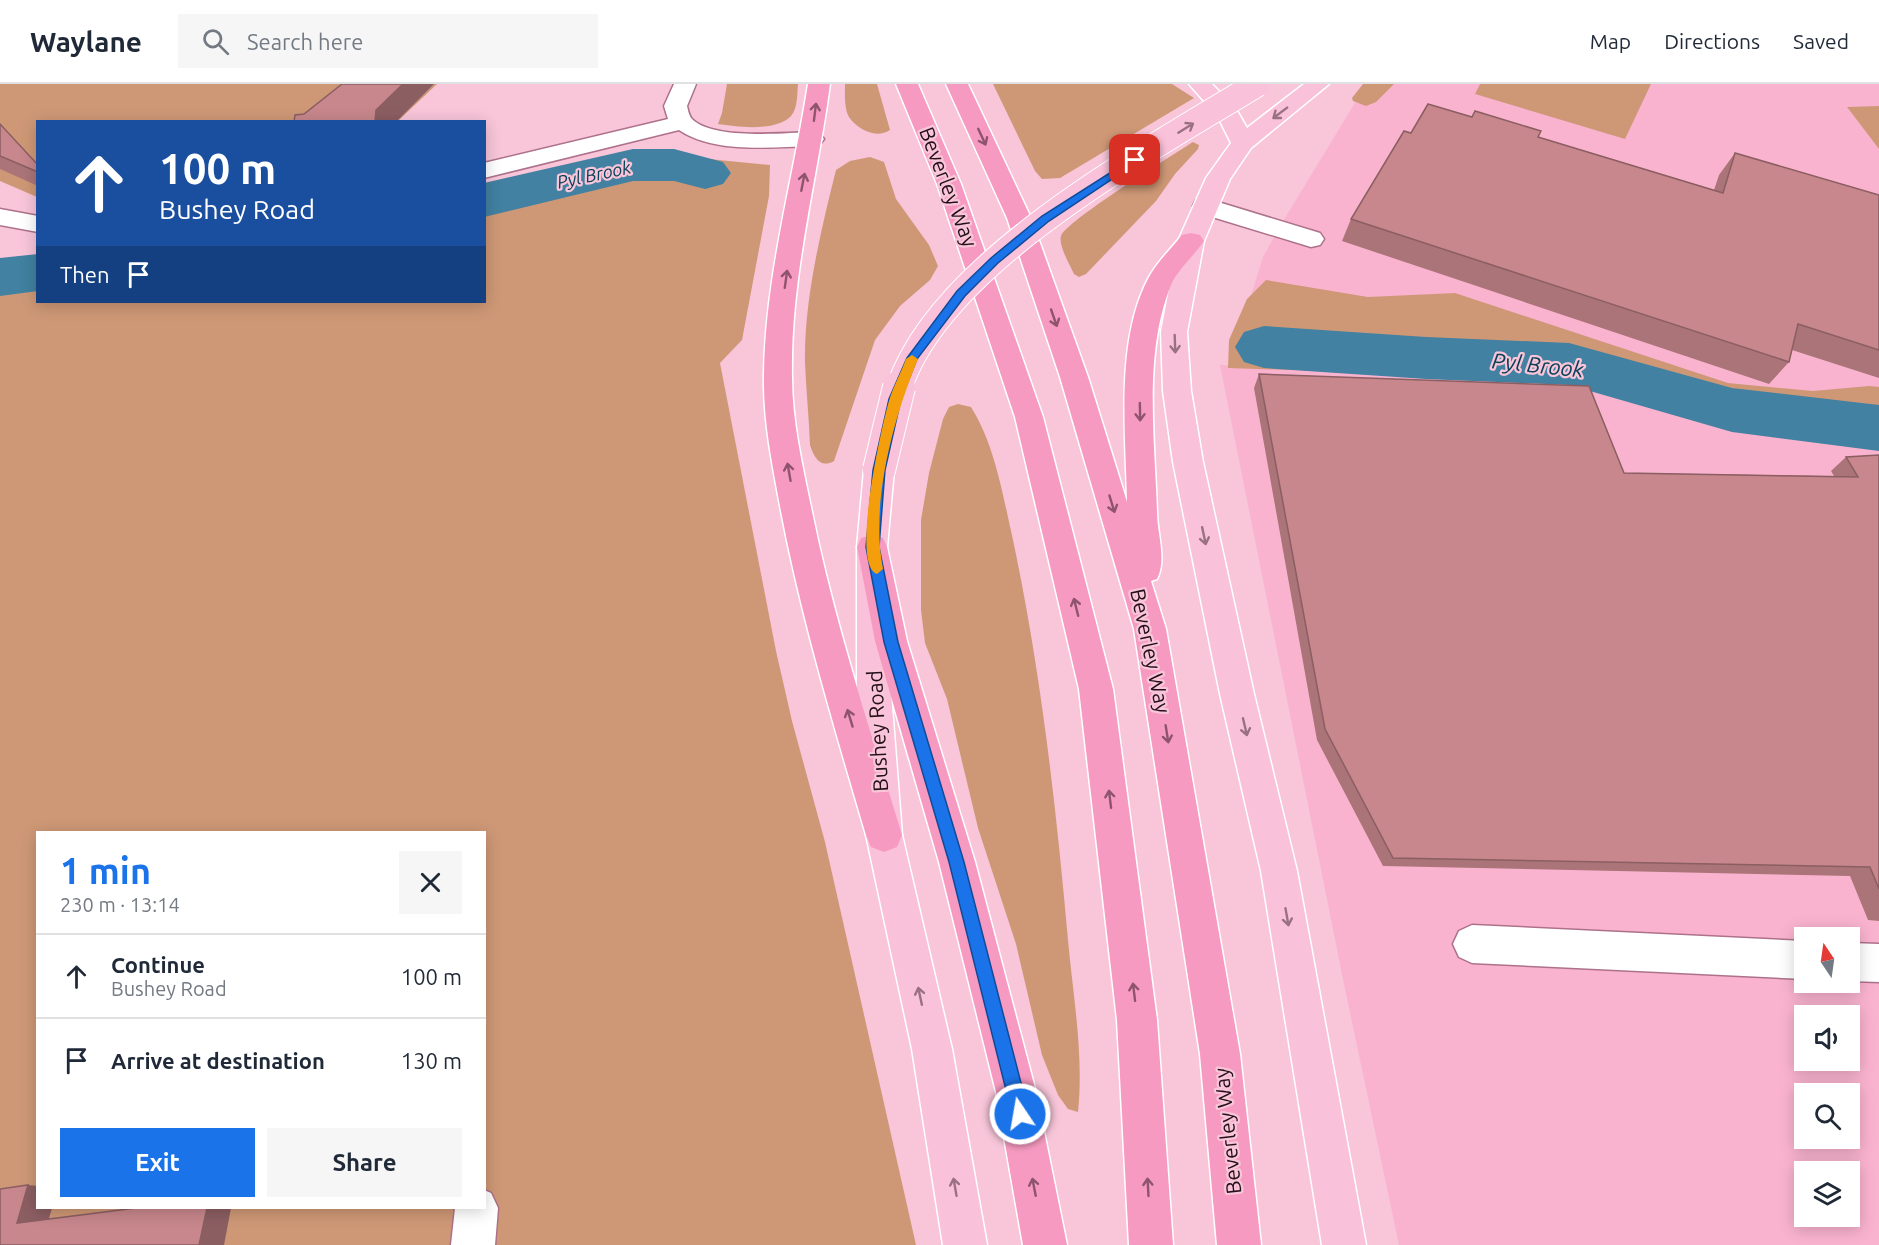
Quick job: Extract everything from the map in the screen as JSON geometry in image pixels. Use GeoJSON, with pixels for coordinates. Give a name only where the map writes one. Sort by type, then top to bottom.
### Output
{"type":"FeatureCollection","features":[{"type":"Feature","properties":{"kind":"highway"},"geometry":{"type":"LineString","coordinates":[[819,84],[812,139],[785,278],[778,353],[784,444],[799,530],[820,618],[884,834]]}},
{"type":"Feature","properties":{"kind":"highway","name":"Beverley Way"},"geometry":{"type":"LineString","coordinates":[[907,84],[950,184],[1029,417],[1096,689],[1137,1020],[1151,1245]]}},
{"type":"Feature","properties":{"kind":"highway","name":"Beverley Way"},"geometry":{"type":"LineString","coordinates":[[957,84],[1019,218],[1074,377],[1150,629],[1220,1054],[1239,1245]]}},
{"type":"Feature","properties":{"kind":"highway"},"geometry":{"type":"LineString","coordinates":[[1150,629],[1142,521],[1140,408],[1140,374],[1145,322],[1160,280],[1191,241]]}},
{"type":"Feature","properties":{"kind":"highway"},"geometry":{"type":"LineString","coordinates":[[872,547],[891,642],[957,862],[1016,1092],[1045,1245]]}},
{"type":"Feature","properties":{"kind":"main road"},"geometry":{"type":"LineString","coordinates":[[1200,84],[1228,114],[1243,143]]}},
{"type":"Feature","properties":{"kind":"main road","name":"Bushey Road"},"geometry":{"type":"LineString","coordinates":[[884,834],[874,693],[872,547],[879,470],[895,399],[912,358],[961,293],[994,260],[1045,219],[1257,84]]}},
{"type":"Feature","properties":{"kind":"main road"},"geometry":{"type":"LineString","coordinates":[[1318,84],[1243,143],[1218,178],[1191,241],[1174,332],[1177,391],[1188,462],[1235,682],[1279,871],[1344,1242]]}},
{"type":"Feature","properties":{"kind":"main road"},"geometry":{"type":"LineString","coordinates":[[884,834],[932,1049],[965,1245]]}},
{"type":"Feature","properties":{"kind":"lane"},"geometry":{"type":"LineString","coordinates":[[685,84],[680,91],[675,111],[680,123],[696,132],[722,139],[812,139]]}},
{"type":"Feature","properties":{"kind":"lane"},"geometry":{"type":"LineString","coordinates":[[486,171],[680,123]]}},
{"type":"Feature","properties":{"kind":"lane"},"geometry":{"type":"LineString","coordinates":[[1205,206],[1257,220],[1311,239]]}},
{"type":"Feature","properties":{"kind":"lane"},"geometry":{"type":"LineString","coordinates":[[0,217],[36,224]]}},
{"type":"Feature","properties":{"kind":"lane"},"geometry":{"type":"LineString","coordinates":[[1473,944],[1794,960]]}},
{"type":"Feature","properties":{"kind":"lane"},"geometry":{"type":"LineString","coordinates":[[1860,962],[1879,963]]}},
{"type":"Feature","properties":{"kind":"lane"},"geometry":{"type":"LineString","coordinates":[[473,1245],[476,1209]]}},
{"type":"Feature","properties":{"kind":"shaded area"},"geometry":{"type":"Polygon","coordinates":[[[0,84],[437,84],[399,120],[36,120],[36,197],[0,181],[0,84]]]}},
{"type":"Feature","properties":{"kind":"shaded area"},"geometry":{"type":"Polygon","coordinates":[[[727,84],[798,84],[795,109],[784,121],[766,126],[746,127],[718,124],[727,84]]]}},
{"type":"Feature","properties":{"kind":"shaded area"},"geometry":{"type":"Polygon","coordinates":[[[845,84],[877,84],[890,130],[879,134],[868,132],[853,122],[846,109],[845,84]]]}},
{"type":"Feature","properties":{"kind":"shaded area"},"geometry":{"type":"Polygon","coordinates":[[[993,84],[1172,84],[1194,98],[1060,178],[1042,179],[1035,171],[993,84]]]}},
{"type":"Feature","properties":{"kind":"shaded area"},"geometry":{"type":"Polygon","coordinates":[[[1363,84],[1394,84],[1376,102],[1366,106],[1353,101],[1352,98],[1363,84]]]}},
{"type":"Feature","properties":{"kind":"shaded area"},"geometry":{"type":"Polygon","coordinates":[[[1370,84],[1879,84],[1879,407],[1726,387],[1251,296],[1263,257],[1279,228],[1363,89],[1370,84]]]}},
{"type":"Feature","properties":{"kind":"shaded area"},"geometry":{"type":"Polygon","coordinates":[[[1480,84],[1651,84],[1625,139],[1475,94],[1480,84]]]}},
{"type":"Feature","properties":{"kind":"shaded area"},"geometry":{"type":"Polygon","coordinates":[[[1879,106],[1879,149],[1847,107],[1879,106]]]}},
{"type":"Feature","properties":{"kind":"shaded area"},"geometry":{"type":"Polygon","coordinates":[[[1193,142],[1199,145],[1198,149],[1175,174],[1156,201],[1086,274],[1079,277],[1074,274],[1061,244],[1061,236],[1067,228],[1100,203],[1193,142]]]}},
{"type":"Feature","properties":{"kind":"shaded area"},"geometry":{"type":"Polygon","coordinates":[[[648,153],[770,165],[769,196],[742,340],[720,363],[776,651],[792,721],[825,842],[916,1245],[0,1245],[0,271],[36,267],[36,303],[486,303],[486,190],[648,153]]]}},
{"type":"Feature","properties":{"kind":"shaded area"},"geometry":{"type":"Polygon","coordinates":[[[870,157],[884,162],[896,199],[929,245],[938,266],[930,280],[900,306],[875,340],[834,461],[825,464],[818,461],[810,445],[805,338],[810,290],[836,170],[850,161],[870,157]]]}},
{"type":"Feature","properties":{"kind":"shaded area"},"geometry":{"type":"Polygon","coordinates":[[[1266,280],[1368,297],[1455,293],[1728,383],[1813,391],[1879,387],[1879,440],[1794,435],[1576,379],[1228,368],[1229,340],[1247,299],[1266,280]]]}},
{"type":"Feature","properties":{"kind":"shaded area"},"geometry":{"type":"Polygon","coordinates":[[[1220,365],[1575,377],[1879,437],[1879,1245],[1399,1245],[1344,984],[1220,365]]]}},
{"type":"Feature","properties":{"kind":"shaded area"},"geometry":{"type":"Polygon","coordinates":[[[958,404],[971,407],[992,454],[1002,489],[1032,639],[1053,789],[1077,1026],[1080,1069],[1078,1112],[1068,1109],[1058,1095],[1042,1055],[1016,944],[978,828],[947,699],[925,643],[921,610],[921,520],[929,473],[943,419],[949,407],[958,404]]]}},
{"type":"Feature","properties":{"kind":"building"},"geometry":{"type":"Polygon","coordinates":[[[342,84],[403,84],[376,110],[375,120],[294,120],[295,115],[304,114],[342,84]]]}},
{"type":"Feature","properties":{"kind":"building"},"geometry":{"type":"Polygon","coordinates":[[[1428,104],[1472,117],[1475,111],[1541,131],[1538,137],[1723,193],[1735,153],[1879,195],[1879,350],[1798,324],[1789,362],[1351,219],[1404,131],[1411,133],[1428,104]]]}},
{"type":"Feature","properties":{"kind":"building"},"geometry":{"type":"Polygon","coordinates":[[[0,124],[36,163],[36,171],[0,156],[0,124]]]}},
{"type":"Feature","properties":{"kind":"building"},"geometry":{"type":"Polygon","coordinates":[[[1259,374],[1589,386],[1624,473],[1858,477],[1846,457],[1879,455],[1879,889],[1870,867],[1393,858],[1325,729],[1259,374]]]}},
{"type":"Feature","properties":{"kind":"building"},"geometry":{"type":"Polygon","coordinates":[[[28,1185],[17,1223],[128,1209],[207,1209],[199,1245],[0,1245],[0,1189],[28,1185]]]}},
{"type":"Feature","properties":{"kind":"waterway","name":"Pyl Brook"},"geometry":{"type":"LineString","coordinates":[[486,200],[633,165],[674,165],[705,173]]}},
{"type":"Feature","properties":{"kind":"waterway","name":"Pyl Brook"},"geometry":{"type":"LineString","coordinates":[[0,277],[36,272]]}},
{"type":"Feature","properties":{"kind":"waterway","name":"Pyl Brook"},"geometry":{"type":"LineString","coordinates":[[1264,347],[1426,358],[1569,364],[1732,410],[1879,428]]}},
{"type":"Feature","properties":{"kind":"slow traffic"},"geometry":{"type":"LineString","coordinates":[[877,569],[872,547],[879,470],[895,399],[912,359]]}},
{"type":"Feature","properties":{"kind":"route"},"geometry":{"type":"LineString","coordinates":[[1020,1114],[957,862],[891,642],[872,547],[879,470],[895,399],[912,358],[936,323],[961,293],[994,260],[1045,219],[1135,160]]}}]}
